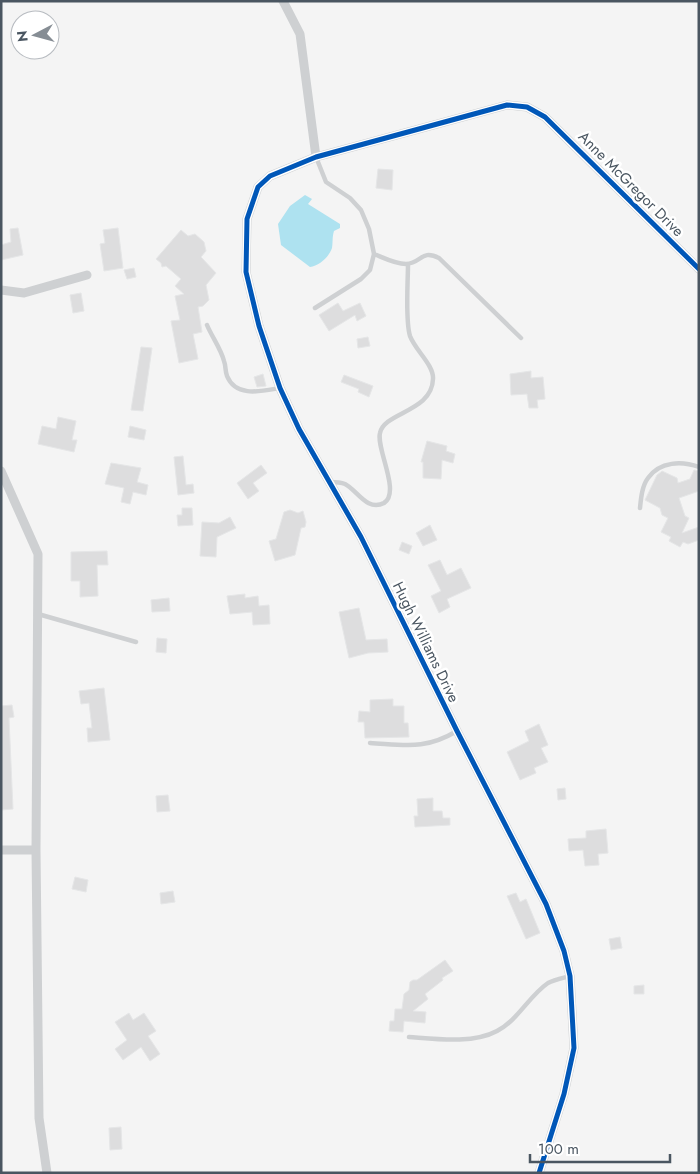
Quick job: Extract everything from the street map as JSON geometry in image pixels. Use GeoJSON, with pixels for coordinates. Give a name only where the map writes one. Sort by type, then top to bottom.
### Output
{"type":"FeatureCollection","features":[{"type":"Feature","properties":{"kind":"street"},"geometry":{"type":"LineString","coordinates":[[283,1],[300,34],[316,157]]}},
{"type":"Feature","properties":{"kind":"street","name":"Hugh Williams Drive"},"geometry":{"type":"LineString","coordinates":[[539,1173],[564,1094],[574,1048],[570,976],[564,951],[546,904],[457,732],[361,537],[299,429],[280,388],[259,326],[246,272],[248,219],[258,187],[270,176],[316,157],[507,105],[527,107],[546,117]]}},
{"type":"Feature","properties":{"kind":"street","name":"Anne McGregor Drive"},"geometry":{"type":"LineString","coordinates":[[546,117],[699,269]]}},
{"type":"Feature","properties":{"kind":"street"},"geometry":{"type":"LineString","coordinates":[[1,290],[24,293],[87,275]]}},
{"type":"Feature","properties":{"kind":"street"},"geometry":{"type":"LineString","coordinates":[[1,471],[38,554],[36,850],[39,1118],[47,1173]]}},
{"type":"Feature","properties":{"kind":"street"},"geometry":{"type":"LineString","coordinates":[[1,850],[36,850]]}},
{"type":"Feature","properties":{"kind":"lane"},"geometry":{"type":"LineString","coordinates":[[315,308],[361,279],[370,270],[374,254],[369,229],[361,210],[350,198],[326,182],[316,157]]}},
{"type":"Feature","properties":{"kind":"lane"},"geometry":{"type":"LineString","coordinates":[[374,254],[401,264],[408,264],[425,255],[432,254],[439,258],[521,338]]}},
{"type":"Feature","properties":{"kind":"lane"},"geometry":{"type":"LineString","coordinates":[[329,482],[340,482],[346,485],[362,500],[373,504],[383,503],[388,498],[390,483],[379,440],[380,432],[384,425],[417,406],[428,396],[434,374],[411,337],[409,326],[408,264]]}},
{"type":"Feature","properties":{"kind":"lane"},"geometry":{"type":"LineString","coordinates":[[207,325],[224,358],[229,381],[237,388],[246,392],[280,388]]}},
{"type":"Feature","properties":{"kind":"lane"},"geometry":{"type":"LineString","coordinates":[[640,508],[642,490],[649,477],[661,467],[677,463],[689,463],[699,467]]}},
{"type":"Feature","properties":{"kind":"lane"},"geometry":{"type":"LineString","coordinates":[[38,614],[136,642]]}},
{"type":"Feature","properties":{"kind":"lane"},"geometry":{"type":"LineString","coordinates":[[370,743],[407,746],[430,744],[457,732]]}},
{"type":"Feature","properties":{"kind":"lane"},"geometry":{"type":"LineString","coordinates":[[409,1037],[448,1040],[485,1036],[499,1031],[548,983],[570,976]]}},
{"type":"Feature","properties":{"kind":"water"},"geometry":{"type":"Polygon","coordinates":[[[305,195],[312,199],[308,204],[340,224],[340,228],[334,231],[332,248],[329,255],[320,263],[310,267],[281,245],[278,224],[290,206],[305,195]]]}},
{"type":"Feature","properties":{"kind":"building"},"geometry":{"type":"Polygon","coordinates":[[[378,169],[393,170],[392,190],[376,188],[378,169]]]}},
{"type":"Feature","properties":{"kind":"building"},"geometry":{"type":"Polygon","coordinates":[[[18,228],[23,255],[1,260],[1,245],[11,242],[10,229],[18,228]]]}},
{"type":"Feature","properties":{"kind":"building"},"geometry":{"type":"Polygon","coordinates":[[[118,228],[123,268],[104,271],[100,244],[105,243],[103,230],[118,228]]]}},
{"type":"Feature","properties":{"kind":"building"},"geometry":{"type":"Polygon","coordinates":[[[181,230],[188,236],[195,234],[204,242],[206,251],[201,257],[216,273],[206,285],[209,300],[203,306],[198,307],[202,332],[193,334],[198,359],[179,363],[171,321],[180,320],[175,296],[184,294],[175,286],[181,279],[166,266],[162,267],[161,263],[156,259],[181,230]]]}},
{"type":"Feature","properties":{"kind":"building"},"geometry":{"type":"Polygon","coordinates":[[[134,268],[136,277],[127,279],[124,270],[134,268]]]}},
{"type":"Feature","properties":{"kind":"building"},"geometry":{"type":"Polygon","coordinates":[[[81,293],[84,311],[73,313],[70,295],[81,293]]]}},
{"type":"Feature","properties":{"kind":"building"},"geometry":{"type":"Polygon","coordinates":[[[338,303],[343,311],[360,303],[366,316],[357,321],[355,315],[329,331],[319,315],[338,303]]]}},
{"type":"Feature","properties":{"kind":"building"},"geometry":{"type":"Polygon","coordinates":[[[368,337],[370,346],[358,348],[357,339],[368,337]]]}},
{"type":"Feature","properties":{"kind":"building"},"geometry":{"type":"Polygon","coordinates":[[[141,347],[152,348],[143,411],[131,410],[141,347]]]}},
{"type":"Feature","properties":{"kind":"building"},"geometry":{"type":"Polygon","coordinates":[[[531,371],[531,378],[543,377],[545,399],[537,400],[538,408],[529,408],[527,394],[511,395],[510,374],[531,371]]]}},
{"type":"Feature","properties":{"kind":"building"},"geometry":{"type":"Polygon","coordinates":[[[263,374],[266,386],[257,387],[254,377],[263,374]]]}},
{"type":"Feature","properties":{"kind":"building"},"geometry":{"type":"Polygon","coordinates":[[[344,375],[373,386],[369,397],[358,392],[359,389],[341,382],[344,375]]]}},
{"type":"Feature","properties":{"kind":"building"},"geometry":{"type":"Polygon","coordinates":[[[58,417],[76,421],[72,440],[77,440],[74,452],[38,444],[42,426],[56,429],[58,417]]]}},
{"type":"Feature","properties":{"kind":"building"},"geometry":{"type":"Polygon","coordinates":[[[130,426],[146,430],[144,440],[128,437],[130,426]]]}},
{"type":"Feature","properties":{"kind":"building"},"geometry":{"type":"Polygon","coordinates":[[[427,441],[447,446],[446,451],[455,454],[453,463],[442,460],[441,479],[423,478],[423,462],[421,462],[427,441]]]}},
{"type":"Feature","properties":{"kind":"building"},"geometry":{"type":"Polygon","coordinates":[[[183,456],[186,485],[193,484],[194,493],[178,495],[174,457],[183,456]]]}},
{"type":"Feature","properties":{"kind":"building"},"geometry":{"type":"Polygon","coordinates":[[[111,463],[141,468],[137,482],[148,485],[146,495],[133,492],[130,504],[121,502],[124,488],[105,484],[111,463]]]}},
{"type":"Feature","properties":{"kind":"building"},"geometry":{"type":"Polygon","coordinates":[[[261,465],[267,473],[253,483],[259,491],[248,499],[237,483],[261,465]]]}},
{"type":"Feature","properties":{"kind":"building"},"geometry":{"type":"Polygon","coordinates":[[[694,470],[699,471],[699,491],[679,498],[685,516],[689,518],[682,533],[699,527],[699,540],[688,544],[683,542],[680,547],[669,541],[671,537],[661,532],[668,518],[662,515],[660,508],[645,500],[657,475],[662,471],[677,478],[678,483],[690,479],[694,470]]]}},
{"type":"Feature","properties":{"kind":"building"},"geometry":{"type":"Polygon","coordinates":[[[182,508],[192,508],[193,525],[178,526],[177,515],[182,515],[182,508]]]}},
{"type":"Feature","properties":{"kind":"building"},"geometry":{"type":"Polygon","coordinates":[[[290,510],[298,513],[303,511],[306,522],[305,527],[301,528],[295,555],[275,561],[269,541],[276,539],[284,512],[290,510]]]}},
{"type":"Feature","properties":{"kind":"building"},"geometry":{"type":"Polygon","coordinates":[[[230,517],[236,528],[217,537],[216,557],[200,556],[202,522],[219,523],[230,517]]]}},
{"type":"Feature","properties":{"kind":"building"},"geometry":{"type":"Polygon","coordinates":[[[430,525],[437,540],[423,546],[416,533],[430,525]]]}},
{"type":"Feature","properties":{"kind":"building"},"geometry":{"type":"Polygon","coordinates":[[[402,542],[412,546],[409,554],[399,550],[402,542]]]}},
{"type":"Feature","properties":{"kind":"building"},"geometry":{"type":"Polygon","coordinates":[[[107,551],[108,565],[97,565],[98,596],[80,597],[80,581],[71,581],[71,552],[107,551]]]}},
{"type":"Feature","properties":{"kind":"building"},"geometry":{"type":"Polygon","coordinates":[[[440,560],[447,575],[461,568],[471,588],[447,599],[450,607],[439,613],[431,596],[441,591],[428,565],[440,560]]]}},
{"type":"Feature","properties":{"kind":"building"},"geometry":{"type":"Polygon","coordinates":[[[245,594],[245,598],[258,596],[259,606],[269,605],[270,624],[253,625],[252,612],[230,614],[227,596],[245,594]]]}},
{"type":"Feature","properties":{"kind":"building"},"geometry":{"type":"Polygon","coordinates":[[[169,598],[170,611],[152,612],[151,600],[169,598]]]}},
{"type":"Feature","properties":{"kind":"building"},"geometry":{"type":"Polygon","coordinates":[[[359,608],[366,640],[387,639],[388,652],[368,653],[349,658],[339,612],[359,608]]]}},
{"type":"Feature","properties":{"kind":"building"},"geometry":{"type":"Polygon","coordinates":[[[157,638],[167,639],[166,653],[156,652],[157,638]]]}},
{"type":"Feature","properties":{"kind":"building"},"geometry":{"type":"Polygon","coordinates":[[[104,688],[110,740],[88,742],[87,728],[92,728],[89,703],[81,704],[79,691],[104,688]]]}},
{"type":"Feature","properties":{"kind":"building"},"geometry":{"type":"Polygon","coordinates":[[[393,699],[393,706],[404,706],[404,723],[408,723],[409,737],[365,738],[364,722],[358,722],[359,711],[370,712],[370,700],[393,699]]]}},
{"type":"Feature","properties":{"kind":"building"},"geometry":{"type":"Polygon","coordinates":[[[12,705],[14,717],[9,718],[13,809],[1,810],[1,706],[12,705]]]}},
{"type":"Feature","properties":{"kind":"building"},"geometry":{"type":"Polygon","coordinates":[[[539,724],[548,745],[541,748],[548,762],[534,768],[536,773],[520,780],[507,752],[529,741],[525,731],[539,724]]]}},
{"type":"Feature","properties":{"kind":"building"},"geometry":{"type":"Polygon","coordinates":[[[565,788],[566,799],[558,800],[557,789],[565,788]]]}},
{"type":"Feature","properties":{"kind":"building"},"geometry":{"type":"Polygon","coordinates":[[[168,795],[170,811],[157,812],[156,796],[168,795]]]}},
{"type":"Feature","properties":{"kind":"building"},"geometry":{"type":"Polygon","coordinates":[[[433,798],[433,811],[442,811],[443,818],[450,818],[450,825],[415,827],[414,816],[418,816],[417,799],[433,798]]]}},
{"type":"Feature","properties":{"kind":"building"},"geometry":{"type":"Polygon","coordinates":[[[606,829],[608,853],[598,854],[599,865],[585,866],[583,850],[569,851],[568,839],[586,838],[586,831],[606,829]]]}},
{"type":"Feature","properties":{"kind":"building"},"geometry":{"type":"Polygon","coordinates":[[[75,877],[88,880],[86,892],[72,889],[75,877]]]}},
{"type":"Feature","properties":{"kind":"building"},"geometry":{"type":"Polygon","coordinates":[[[173,891],[175,902],[161,904],[160,893],[173,891]]]}},
{"type":"Feature","properties":{"kind":"building"},"geometry":{"type":"Polygon","coordinates":[[[516,893],[520,902],[526,899],[540,933],[526,939],[507,896],[516,893]]]}},
{"type":"Feature","properties":{"kind":"building"},"geometry":{"type":"Polygon","coordinates":[[[620,937],[622,948],[611,950],[609,939],[620,937]]]}},
{"type":"Feature","properties":{"kind":"building"},"geometry":{"type":"Polygon","coordinates":[[[445,960],[453,971],[442,978],[443,980],[425,994],[428,999],[413,1011],[426,1012],[425,1023],[404,1021],[403,1032],[389,1031],[390,1021],[394,1021],[395,1009],[402,1009],[404,994],[409,990],[410,982],[417,980],[445,960]]]}},
{"type":"Feature","properties":{"kind":"building"},"geometry":{"type":"Polygon","coordinates":[[[644,985],[644,994],[634,994],[634,986],[644,985]]]}},
{"type":"Feature","properties":{"kind":"building"},"geometry":{"type":"Polygon","coordinates":[[[129,1013],[133,1020],[144,1013],[156,1031],[148,1036],[160,1054],[150,1061],[141,1047],[123,1060],[115,1049],[127,1040],[115,1022],[129,1013]]]}},
{"type":"Feature","properties":{"kind":"building"},"geometry":{"type":"Polygon","coordinates":[[[121,1127],[122,1149],[110,1150],[109,1128],[121,1127]]]}},
{"type":"Feature","properties":{"kind":"cycle path"},"geometry":{"type":"LineString","coordinates":[[539,1173],[564,1094],[574,1048],[570,976],[564,951],[546,904],[457,731],[361,537],[299,429],[280,388],[259,326],[246,272],[247,219],[258,187],[270,176],[316,157],[507,105],[527,107],[545,117],[699,269]]}}]}
